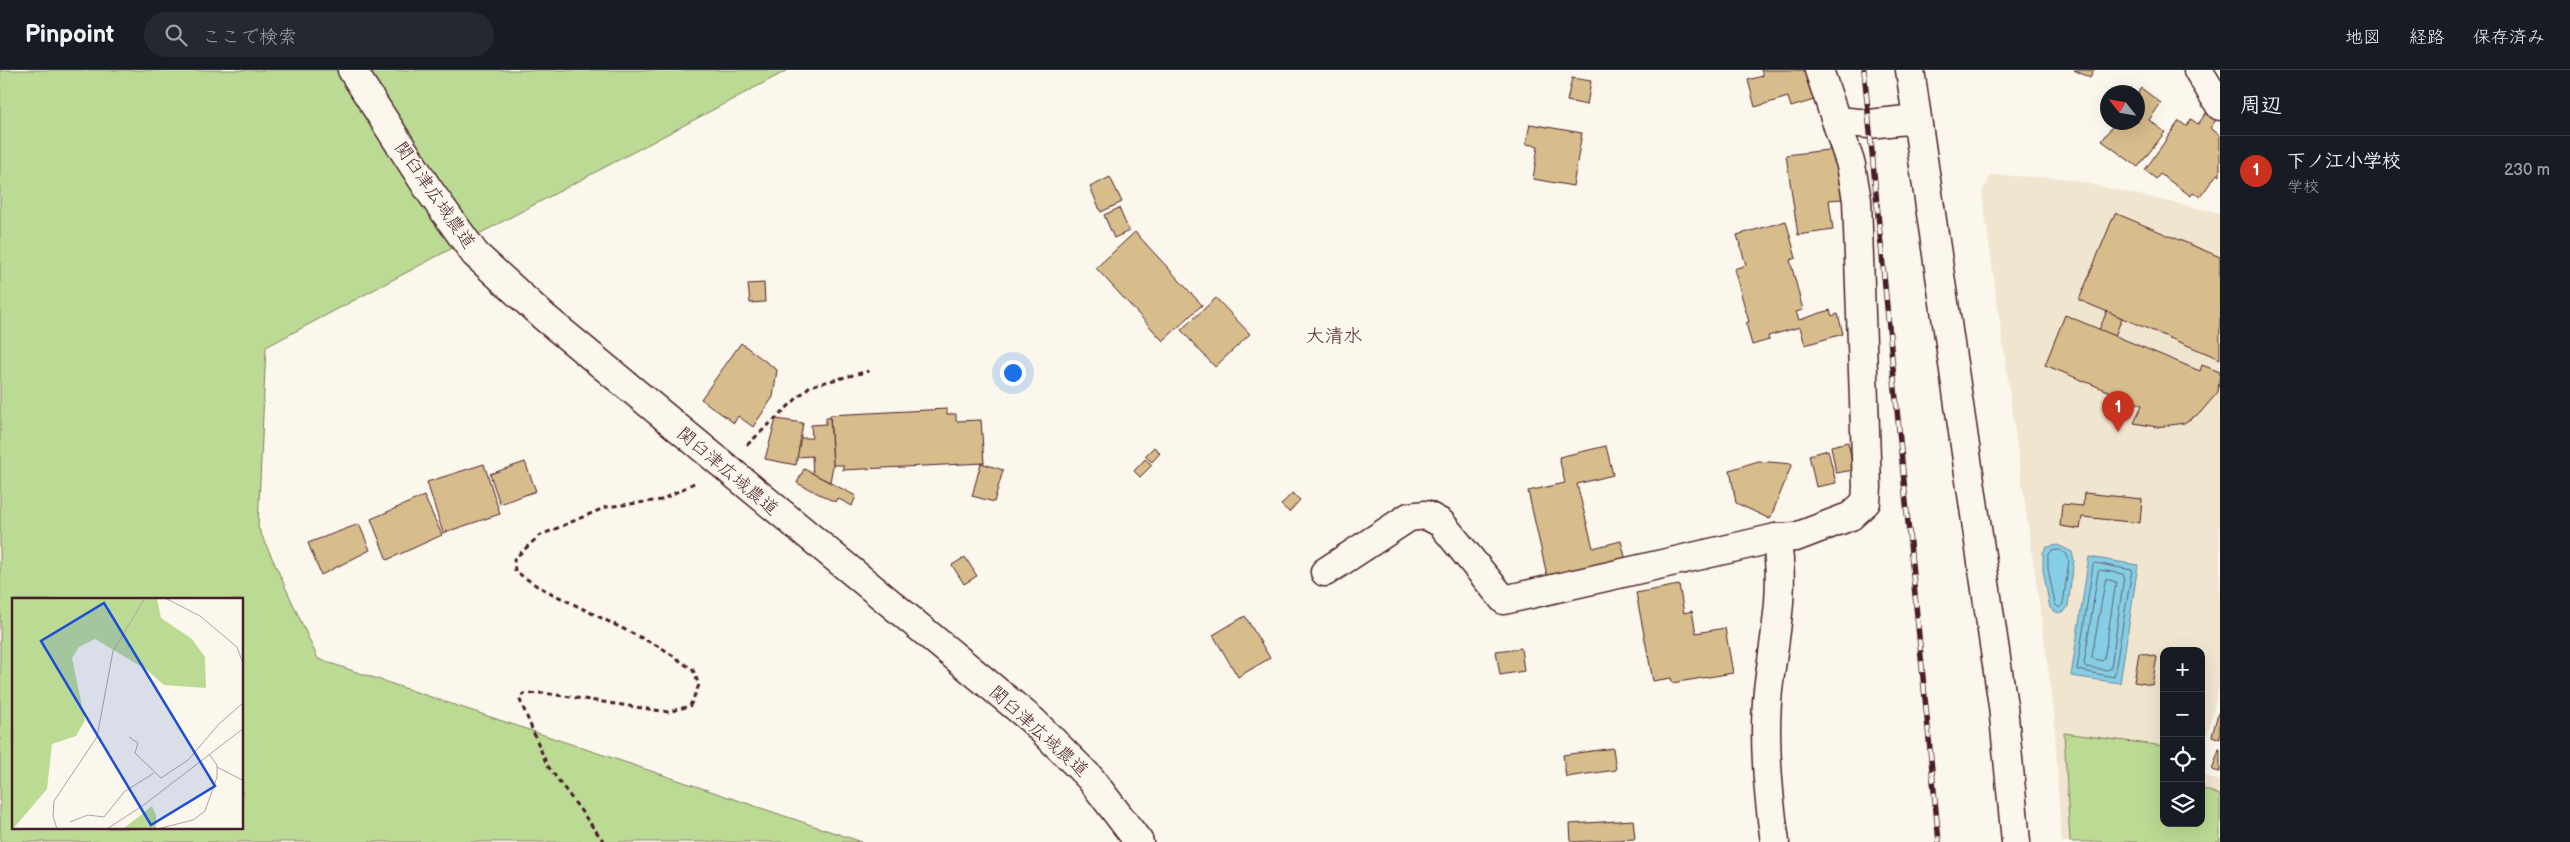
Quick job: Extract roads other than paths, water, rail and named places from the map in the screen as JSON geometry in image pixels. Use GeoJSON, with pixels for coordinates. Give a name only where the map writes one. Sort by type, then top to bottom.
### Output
{"type":"FeatureCollection","features":[{"type":"Feature","properties":{"kind":"street","name":"関臼津広域農道"},"geometry":{"type":"LineString","coordinates":[[352,70],[429,190],[475,254],[544,318],[1033,721],[1090,778],[1139,842]]}},
{"type":"Feature","properties":{"kind":"street"},"geometry":{"type":"LineString","coordinates":[[1325,572],[1409,517],[1426,516],[1441,523],[1504,600],[1776,538],[1796,537],[1851,516],[1866,502],[1857,200],[1851,165],[1838,120],[1819,70]]}},
{"type":"Feature","properties":{"kind":"street"},"geometry":{"type":"LineString","coordinates":[[1910,70],[2002,698],[2016,842]]}},
{"type":"Feature","properties":{"kind":"street"},"geometry":{"type":"LineString","coordinates":[[2198,70],[2220,106]]}},
{"type":"Feature","properties":{"kind":"street"},"geometry":{"type":"LineString","coordinates":[[1838,120],[1869,124],[1916,119]]}},
{"type":"Feature","properties":{"kind":"street"},"geometry":{"type":"LineString","coordinates":[[1775,842],[1766,728],[1768,690],[1777,631],[1780,559],[1776,538]]}},
{"type":"Feature","properties":{"kind":"water"},"geometry":{"type":"Polygon","coordinates":[[[2058,545],[2072,552],[2074,560],[2068,606],[2065,611],[2058,613],[2050,608],[2043,570],[2043,552],[2047,547],[2058,545]]]}},
{"type":"Feature","properties":{"kind":"water"},"geometry":{"type":"Polygon","coordinates":[[[2089,557],[2138,565],[2120,683],[2071,676],[2089,557]]]}},
{"type":"Feature","properties":{"kind":"railway"},"geometry":{"type":"LineString","coordinates":[[1864,70],[1939,842]]}},
{"type":"Feature","properties":{"kind":"place","name":"下ノ江小学校"},"geometry":{"type":"Point","coordinates":[2118,432]}},
{"type":"Feature","properties":{"kind":"district","name":"大清水"},"geometry":{"type":"Point","coordinates":[1334,335]}}]}
